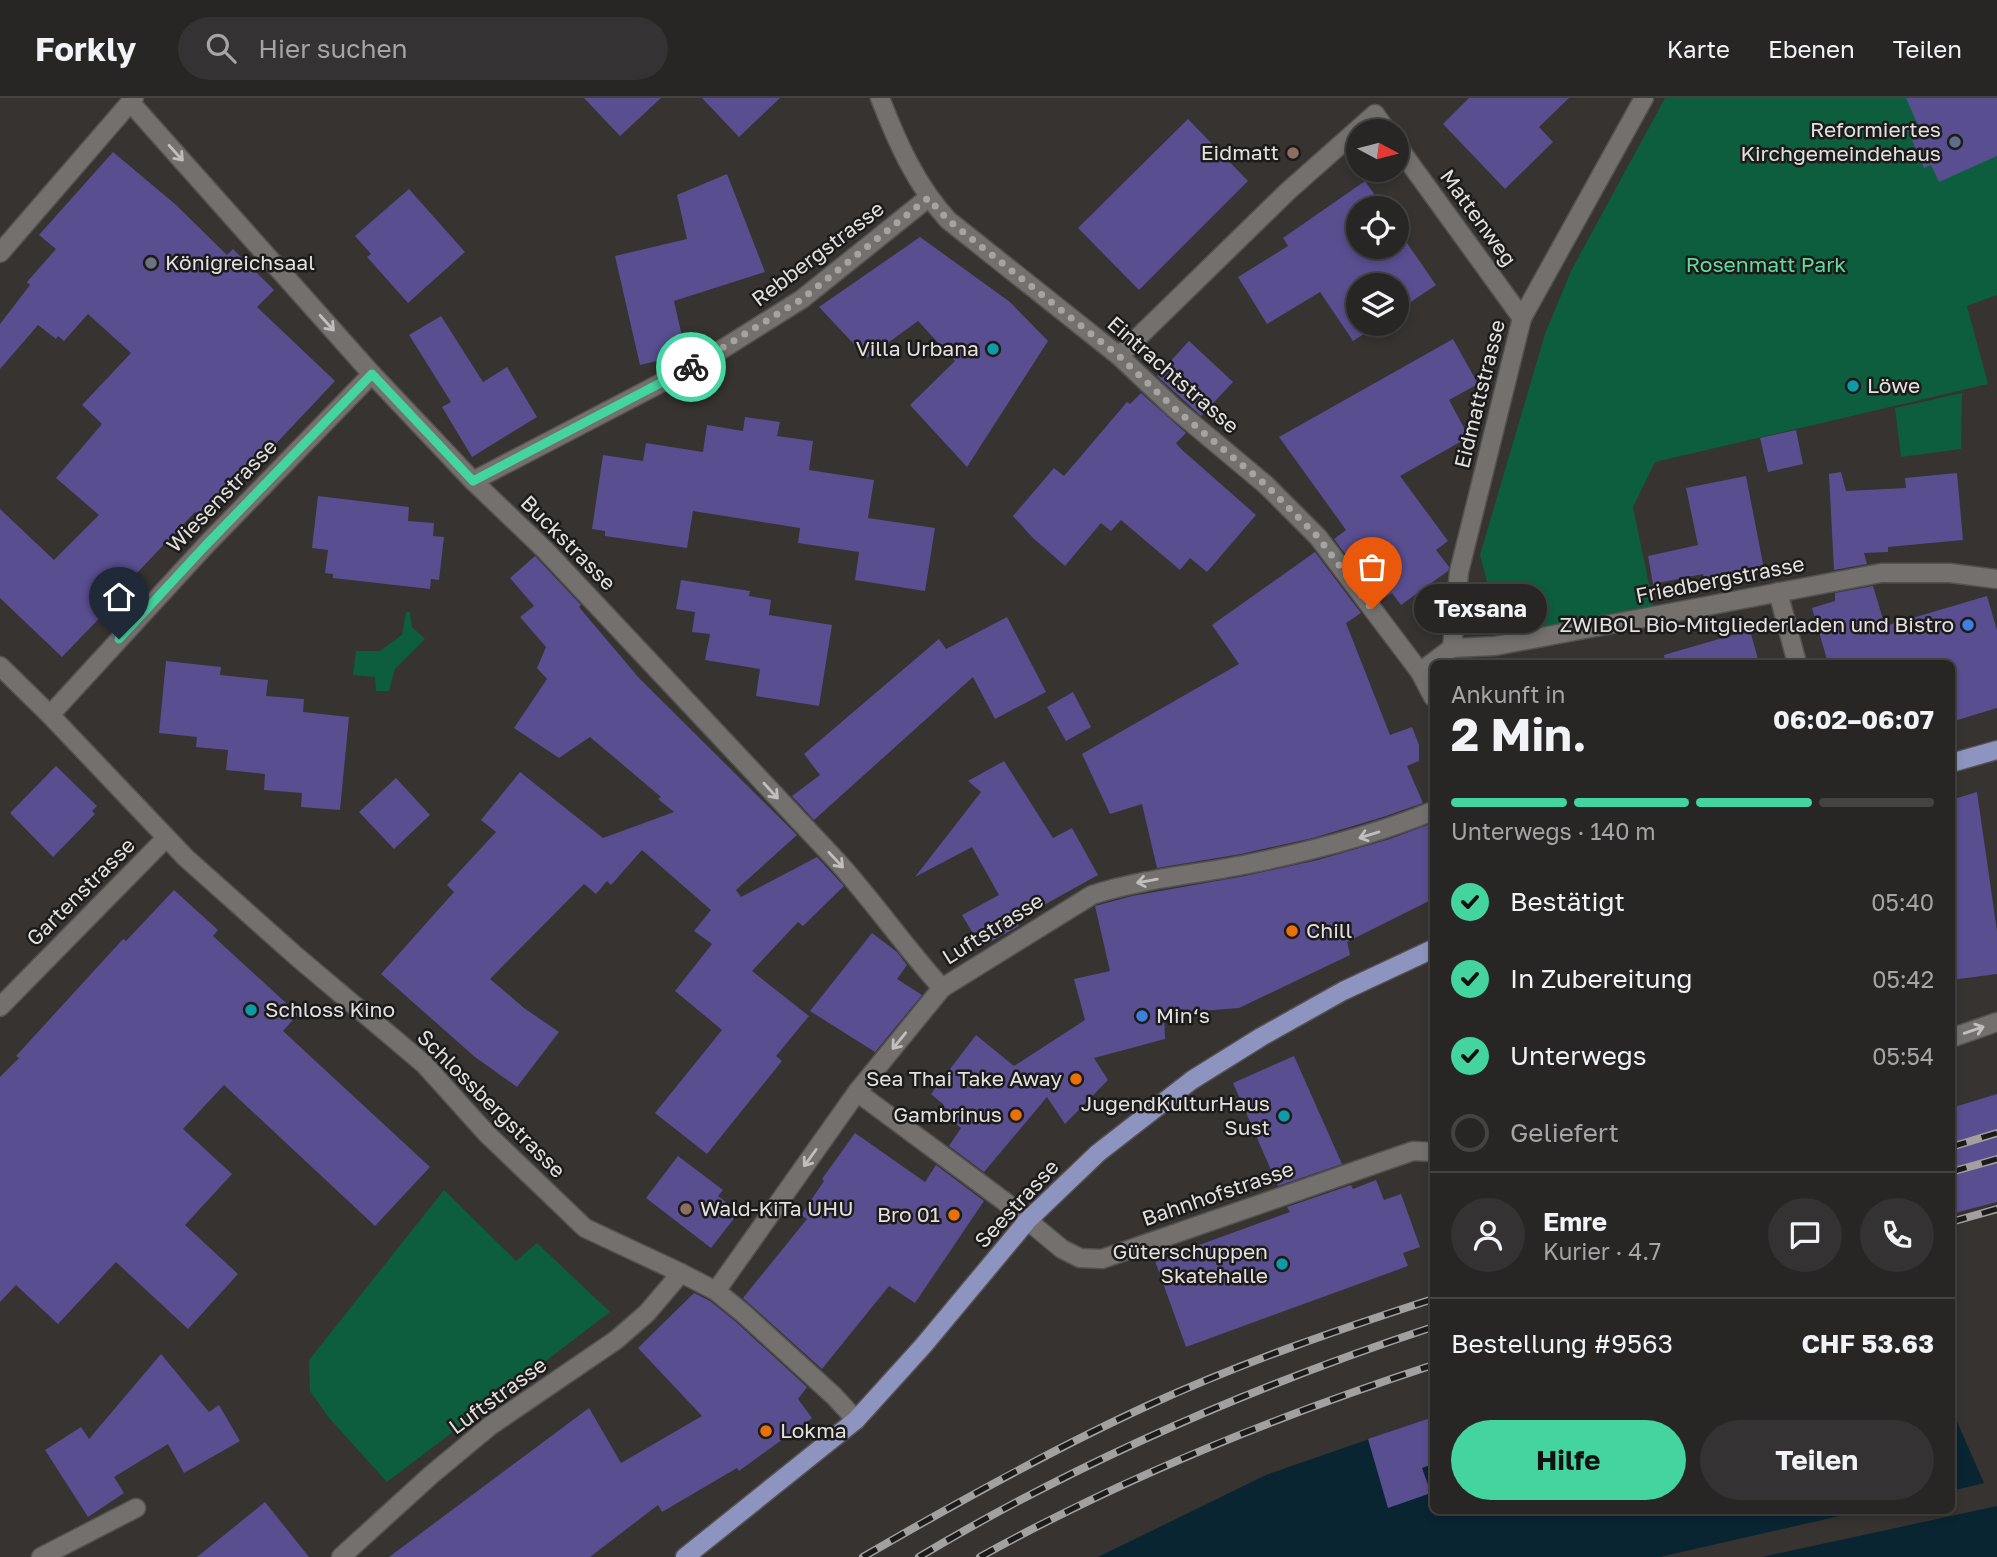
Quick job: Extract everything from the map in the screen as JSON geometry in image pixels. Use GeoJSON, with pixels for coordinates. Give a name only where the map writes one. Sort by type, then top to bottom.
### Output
{"type":"FeatureCollection","features":[{"type":"Feature","properties":{"kind":"main road"},"geometry":{"type":"LineString","coordinates":[[1955,762],[1997,750]]}},
{"type":"Feature","properties":{"kind":"main road","name":"Seestrasse"},"geometry":{"type":"LineString","coordinates":[[685,1557],[856,1420],[923,1346],[1028,1220],[1098,1153],[1192,1080],[1261,1037],[1343,991],[1430,950]]}},
{"type":"Feature","properties":{"kind":"street","name":"Eintrachtstrasse"},"geometry":{"type":"LineString","coordinates":[[880,98],[897,142],[928,198],[948,220],[1119,356],[1174,408],[1266,485],[1318,537],[1420,672],[1430,691]]}},
{"type":"Feature","properties":{"kind":"street","name":"Eidmattstrasse"},"geometry":{"type":"LineString","coordinates":[[1452,649],[1459,572],[1522,318],[1644,98]]}},
{"type":"Feature","properties":{"kind":"street"},"geometry":{"type":"LineString","coordinates":[[0,253],[132,100]]}},
{"type":"Feature","properties":{"kind":"street","name":"Buckstrasse"},"geometry":{"type":"LineString","coordinates":[[132,100],[372,374],[473,481],[545,550],[860,886],[917,961],[942,988]]}},
{"type":"Feature","properties":{"kind":"street"},"geometry":{"type":"LineString","coordinates":[[1119,356],[1287,192],[1346,139]]}},
{"type":"Feature","properties":{"kind":"street","name":"Mattenweg"},"geometry":{"type":"LineString","coordinates":[[1409,162],[1522,318]]}},
{"type":"Feature","properties":{"kind":"street","name":"Rebbergstrasse"},"geometry":{"type":"LineString","coordinates":[[473,481],[705,359],[802,299],[928,198]]}},
{"type":"Feature","properties":{"kind":"street","name":"Wiesenstrasse"},"geometry":{"type":"LineString","coordinates":[[50,715],[206,545],[372,374]]}},
{"type":"Feature","properties":{"kind":"street","name":"Friedbergstrasse"},"geometry":{"type":"LineString","coordinates":[[1452,649],[1494,646],[1881,573],[1950,573],[1997,579]]}},
{"type":"Feature","properties":{"kind":"street"},"geometry":{"type":"LineString","coordinates":[[1778,592],[1796,660]]}},
{"type":"Feature","properties":{"kind":"street"},"geometry":{"type":"LineString","coordinates":[[1437,660],[1452,649]]}},
{"type":"Feature","properties":{"kind":"street"},"geometry":{"type":"LineString","coordinates":[[1420,672],[1430,665]]}},
{"type":"Feature","properties":{"kind":"street","name":"Schlossbergstrasse"},"geometry":{"type":"LineString","coordinates":[[0,666],[166,838],[296,956],[424,1064],[487,1134],[585,1228],[716,1291],[784,1350],[856,1420]]}},
{"type":"Feature","properties":{"kind":"street","name":"Luftstrasse"},"geometry":{"type":"LineString","coordinates":[[716,1291],[857,1092],[942,988],[1091,895],[1117,887],[1243,865],[1344,842],[1391,828],[1430,812]]}},
{"type":"Feature","properties":{"kind":"street","name":"Gartenstrasse"},"geometry":{"type":"LineString","coordinates":[[0,1007],[166,838]]}},
{"type":"Feature","properties":{"kind":"street"},"geometry":{"type":"LineString","coordinates":[[1955,1037],[1997,1022]]}},
{"type":"Feature","properties":{"kind":"street","name":"Bahnhofstrasse"},"geometry":{"type":"LineString","coordinates":[[857,1092],[1028,1220],[1062,1249],[1080,1258],[1102,1259],[1413,1151],[1430,1152]]}},
{"type":"Feature","properties":{"kind":"street","name":"Luftstrasse"},"geometry":{"type":"LineString","coordinates":[[341,1557],[430,1475],[490,1426],[616,1340],[647,1313],[681,1273]]}},
{"type":"Feature","properties":{"kind":"street"},"geometry":{"type":"LineString","coordinates":[[41,1557],[136,1508]]}},
{"type":"Feature","properties":{"kind":"green space","name":"Rosenmatt Park"},"geometry":{"type":"Polygon","coordinates":[[[1665,98],[1997,98],[1997,295],[1967,306],[1988,384],[1655,462],[1633,507],[1655,613],[1502,639],[1480,555],[1545,334],[1571,271],[1665,98]]]}},
{"type":"Feature","properties":{"kind":"green space"},"geometry":{"type":"Polygon","coordinates":[[[1962,393],[1961,449],[1901,457],[1895,408],[1962,393]]]}},
{"type":"Feature","properties":{"kind":"green space"},"geometry":{"type":"Polygon","coordinates":[[[406,612],[410,612],[412,627],[425,639],[395,669],[389,691],[376,691],[375,677],[353,675],[356,651],[380,651],[402,635],[406,612]]]}},
{"type":"Feature","properties":{"kind":"green space"},"geometry":{"type":"Polygon","coordinates":[[[444,1190],[516,1261],[537,1243],[610,1312],[387,1482],[329,1418],[310,1391],[309,1360],[444,1190]]]}},
{"type":"Feature","properties":{"kind":"water"},"geometry":{"type":"Polygon","coordinates":[[[1955,1417],[1984,1483],[1955,1490],[1955,1417]]]}},
{"type":"Feature","properties":{"kind":"water"},"geometry":{"type":"Polygon","coordinates":[[[1430,1418],[1430,1514],[1848,1514],[1660,1557],[1098,1557],[1266,1475],[1430,1418]]]}},
{"type":"Feature","properties":{"kind":"water"},"geometry":{"type":"Polygon","coordinates":[[[1997,1506],[1997,1557],[1762,1557],[1997,1506]]]}},
{"type":"Feature","properties":{"kind":"building"},"geometry":{"type":"Polygon","coordinates":[[[584,98],[661,98],[620,136],[584,98]]]}},
{"type":"Feature","properties":{"kind":"building"},"geometry":{"type":"Polygon","coordinates":[[[702,98],[780,98],[739,137],[702,98]]]}},
{"type":"Feature","properties":{"kind":"building"},"geometry":{"type":"Polygon","coordinates":[[[1469,98],[1569,98],[1539,127],[1553,142],[1505,189],[1443,124],[1469,98]]]}},
{"type":"Feature","properties":{"kind":"building","name":"Reformiertes Kirchgemeindehaus"},"geometry":{"type":"Polygon","coordinates":[[[1906,98],[1997,98],[1997,156],[1939,182],[1931,165],[1924,168],[1907,128],[1917,123],[1906,98]]]}},
{"type":"Feature","properties":{"kind":"building"},"geometry":{"type":"Polygon","coordinates":[[[1188,119],[1248,181],[1139,290],[1078,228],[1188,119]]]}},
{"type":"Feature","properties":{"kind":"building"},"geometry":{"type":"Polygon","coordinates":[[[113,152],[175,204],[227,255],[233,249],[274,290],[257,307],[335,381],[204,520],[195,512],[115,596],[118,599],[62,657],[0,598],[0,509],[54,560],[99,515],[56,478],[102,424],[82,405],[131,353],[88,314],[64,341],[58,336],[56,339],[38,325],[0,369],[0,324],[30,285],[27,282],[56,249],[39,235],[113,152]]]}},
{"type":"Feature","properties":{"kind":"building"},"geometry":{"type":"Polygon","coordinates":[[[727,174],[765,272],[674,301],[686,354],[640,365],[615,256],[687,239],[677,195],[727,174]]]}},
{"type":"Feature","properties":{"kind":"building"},"geometry":{"type":"Polygon","coordinates":[[[1366,182],[1376,196],[1346,196],[1346,259],[1409,259],[1409,246],[1436,285],[1409,303],[1409,273],[1346,273],[1346,331],[1320,292],[1267,324],[1238,277],[1288,246],[1283,238],[1366,182]]]}},
{"type":"Feature","properties":{"kind":"building"},"geometry":{"type":"Polygon","coordinates":[[[409,189],[465,252],[408,303],[367,257],[371,254],[355,236],[409,189]]]}},
{"type":"Feature","properties":{"kind":"building","name":"Villa Urbana"},"geometry":{"type":"Polygon","coordinates":[[[920,237],[1010,302],[1048,341],[967,467],[910,405],[955,361],[918,321],[867,358],[819,307],[920,237]]]}},
{"type":"Feature","properties":{"kind":"building"},"geometry":{"type":"Polygon","coordinates":[[[441,316],[483,382],[507,367],[537,417],[472,457],[442,407],[451,402],[409,335],[441,316]]]}},
{"type":"Feature","properties":{"kind":"building"},"geometry":{"type":"Polygon","coordinates":[[[1453,339],[1478,384],[1449,400],[1469,437],[1400,476],[1448,541],[1436,550],[1449,567],[1448,571],[1401,605],[1392,593],[1380,600],[1334,539],[1346,530],[1279,437],[1453,339]]]}},
{"type":"Feature","properties":{"kind":"building"},"geometry":{"type":"Polygon","coordinates":[[[1189,341],[1233,382],[1201,416],[1157,376],[1189,341]]]}},
{"type":"Feature","properties":{"kind":"building"},"geometry":{"type":"Polygon","coordinates":[[[1141,393],[1186,433],[1176,443],[1181,449],[1256,515],[1207,572],[1190,558],[1180,570],[1121,520],[1111,531],[1101,523],[1065,566],[1013,516],[1054,468],[1064,476],[1127,402],[1130,404],[1141,393]]]}},
{"type":"Feature","properties":{"kind":"building"},"geometry":{"type":"Polygon","coordinates":[[[745,417],[780,422],[777,436],[813,441],[809,470],[874,480],[868,518],[935,528],[925,591],[855,580],[859,552],[798,543],[800,528],[693,511],[687,548],[605,536],[605,531],[592,529],[603,455],[643,461],[646,443],[703,452],[707,425],[743,431],[745,417]]]}},
{"type":"Feature","properties":{"kind":"building"},"geometry":{"type":"Polygon","coordinates":[[[1796,430],[1803,464],[1768,472],[1760,438],[1796,430]]]}},
{"type":"Feature","properties":{"kind":"building"},"geometry":{"type":"Polygon","coordinates":[[[1841,472],[1846,491],[1906,488],[1905,478],[1957,473],[1963,540],[1888,547],[1888,552],[1864,553],[1867,564],[1834,570],[1829,474],[1841,472]]]}},
{"type":"Feature","properties":{"kind":"building"},"geometry":{"type":"Polygon","coordinates":[[[1746,476],[1764,569],[1705,581],[1703,574],[1653,584],[1648,556],[1698,545],[1686,488],[1746,476]]]}},
{"type":"Feature","properties":{"kind":"building"},"geometry":{"type":"Polygon","coordinates":[[[318,496],[409,507],[408,521],[434,523],[433,536],[444,537],[439,580],[431,579],[430,589],[333,578],[333,574],[325,573],[328,550],[312,548],[318,496]]]}},
{"type":"Feature","properties":{"kind":"building"},"geometry":{"type":"Polygon","coordinates":[[[1315,552],[1361,613],[1346,623],[1390,735],[1412,727],[1419,745],[1419,761],[1407,766],[1423,803],[1313,838],[1241,854],[1157,868],[1142,804],[1110,814],[1082,754],[1239,664],[1212,625],[1315,552]]]}},
{"type":"Feature","properties":{"kind":"building"},"geometry":{"type":"Polygon","coordinates":[[[535,556],[581,605],[579,607],[639,678],[797,835],[736,890],[741,897],[817,857],[844,886],[803,926],[798,922],[752,971],[809,1016],[776,1056],[782,1061],[707,1154],[655,1113],[722,1030],[675,991],[712,944],[694,931],[711,910],[642,850],[611,885],[607,881],[596,894],[584,884],[490,979],[524,1008],[559,1032],[517,1087],[475,1057],[381,974],[454,892],[447,885],[496,832],[481,820],[520,772],[603,838],[674,812],[658,799],[661,797],[590,737],[559,758],[514,728],[547,679],[537,668],[546,647],[520,617],[534,606],[510,578],[535,556]]]}},
{"type":"Feature","properties":{"kind":"building"},"geometry":{"type":"Polygon","coordinates":[[[681,580],[750,591],[749,596],[771,600],[769,615],[832,625],[819,706],[756,696],[760,669],[705,660],[710,634],[692,632],[695,612],[676,609],[681,580]]]}},
{"type":"Feature","properties":{"kind":"building"},"geometry":{"type":"Polygon","coordinates":[[[1873,586],[1885,626],[1987,596],[1997,630],[1997,708],[1955,721],[1955,660],[1827,660],[1812,608],[1835,601],[1835,593],[1873,586]]]}},
{"type":"Feature","properties":{"kind":"building"},"geometry":{"type":"Polygon","coordinates":[[[1007,617],[1046,692],[995,719],[973,677],[814,820],[792,796],[820,775],[804,754],[939,639],[946,649],[1007,617]]]}},
{"type":"Feature","properties":{"kind":"building"},"geometry":{"type":"Polygon","coordinates":[[[1750,630],[1758,660],[1665,660],[1664,655],[1750,630]]]}},
{"type":"Feature","properties":{"kind":"building"},"geometry":{"type":"Polygon","coordinates":[[[166,661],[221,667],[220,675],[268,680],[266,696],[304,699],[303,712],[349,717],[340,810],[301,807],[302,793],[264,790],[265,774],[226,770],[228,750],[196,747],[197,737],[159,733],[166,661]]]}},
{"type":"Feature","properties":{"kind":"building"},"geometry":{"type":"Polygon","coordinates":[[[1073,692],[1091,727],[1066,741],[1047,707],[1073,692]]]}},
{"type":"Feature","properties":{"kind":"building"},"geometry":{"type":"Polygon","coordinates":[[[1004,761],[1053,838],[1072,828],[1098,875],[1015,921],[1019,926],[981,947],[962,915],[999,895],[972,847],[915,877],[981,792],[968,781],[1004,761]]]}},
{"type":"Feature","properties":{"kind":"building"},"geometry":{"type":"Polygon","coordinates":[[[56,766],[97,806],[92,811],[95,814],[53,857],[10,813],[56,766]]]}},
{"type":"Feature","properties":{"kind":"building"},"geometry":{"type":"Polygon","coordinates":[[[396,778],[430,815],[394,849],[359,812],[396,778]]]}},
{"type":"Feature","properties":{"kind":"building"},"geometry":{"type":"Polygon","coordinates":[[[1977,792],[1997,931],[1997,974],[1955,979],[1955,799],[1977,792]]]}},
{"type":"Feature","properties":{"kind":"building"},"geometry":{"type":"Polygon","coordinates":[[[1430,824],[1430,900],[1347,942],[1350,955],[1239,1008],[1164,1014],[1165,1039],[1094,1058],[1108,1080],[1065,1124],[1047,1097],[984,1172],[949,1146],[961,1128],[940,1111],[944,1105],[931,1094],[976,1035],[1014,1066],[1085,1020],[1074,979],[1110,971],[1095,906],[1132,896],[1318,860],[1430,824]]]}},
{"type":"Feature","properties":{"kind":"building"},"geometry":{"type":"Polygon","coordinates":[[[174,890],[218,930],[213,936],[298,1014],[283,1031],[430,1167],[375,1226],[224,1085],[183,1129],[232,1174],[185,1225],[238,1274],[188,1329],[116,1262],[58,1324],[16,1285],[0,1302],[0,1077],[123,939],[126,941],[174,890]]]}},
{"type":"Feature","properties":{"kind":"building"},"geometry":{"type":"Polygon","coordinates":[[[872,933],[897,952],[907,965],[897,979],[922,995],[875,1052],[810,1011],[872,933]]]}},
{"type":"Feature","properties":{"kind":"building","name":"JugendKulturHaus Sust"},"geometry":{"type":"Polygon","coordinates":[[[1294,1056],[1342,1164],[1278,1186],[1233,1083],[1294,1056]]]}},
{"type":"Feature","properties":{"kind":"building"},"geometry":{"type":"Polygon","coordinates":[[[1997,1094],[1997,1202],[1955,1213],[1955,1107],[1997,1094]]]}},
{"type":"Feature","properties":{"kind":"building"},"geometry":{"type":"Polygon","coordinates":[[[855,1133],[925,1182],[936,1165],[984,1201],[915,1303],[889,1286],[822,1369],[743,1298],[807,1219],[801,1215],[824,1181],[822,1179],[855,1133]]]}},
{"type":"Feature","properties":{"kind":"building"},"geometry":{"type":"Polygon","coordinates":[[[678,1156],[723,1190],[718,1196],[739,1212],[711,1248],[646,1198],[678,1156]]]}},
{"type":"Feature","properties":{"kind":"building","name":"Güterschuppen Skatehalle"},"geometry":{"type":"Polygon","coordinates":[[[1376,1180],[1384,1200],[1401,1194],[1420,1247],[1403,1253],[1408,1266],[1186,1347],[1155,1261],[1290,1212],[1287,1207],[1351,1185],[1353,1189],[1376,1180]]]}},
{"type":"Feature","properties":{"kind":"building"},"geometry":{"type":"Polygon","coordinates":[[[694,1293],[710,1301],[736,1322],[807,1387],[798,1399],[812,1418],[739,1471],[737,1468],[662,1512],[658,1505],[590,1557],[389,1557],[589,1408],[621,1463],[702,1416],[638,1348],[694,1293]]]}},
{"type":"Feature","properties":{"kind":"building"},"geometry":{"type":"Polygon","coordinates":[[[161,1354],[209,1412],[219,1405],[240,1441],[184,1473],[168,1444],[114,1477],[124,1493],[88,1517],[45,1450],[81,1427],[89,1439],[161,1354]]]}},
{"type":"Feature","properties":{"kind":"building"},"geometry":{"type":"Polygon","coordinates":[[[1430,1418],[1430,1465],[1422,1468],[1430,1493],[1388,1508],[1368,1439],[1430,1418]]]}},
{"type":"Feature","properties":{"kind":"building"},"geometry":{"type":"Polygon","coordinates":[[[265,1502],[309,1557],[197,1557],[265,1502]]]}},
{"type":"Feature","properties":{"kind":"railway"},"geometry":{"type":"LineString","coordinates":[[1955,1146],[1997,1133]]}},
{"type":"Feature","properties":{"kind":"railway"},"geometry":{"type":"LineString","coordinates":[[1955,1171],[1997,1159]]}},
{"type":"Feature","properties":{"kind":"railway"},"geometry":{"type":"LineString","coordinates":[[1955,1221],[1997,1209]]}},
{"type":"Feature","properties":{"kind":"railway"},"geometry":{"type":"LineString","coordinates":[[863,1557],[1004,1478],[1149,1405],[1290,1348],[1430,1300]]}},
{"type":"Feature","properties":{"kind":"railway"},"geometry":{"type":"LineString","coordinates":[[919,1557],[1042,1488],[1170,1428],[1300,1374],[1430,1328]]}},
{"type":"Feature","properties":{"kind":"railway"},"geometry":{"type":"LineString","coordinates":[[980,1557],[1090,1500],[1202,1450],[1317,1405],[1430,1366]]}},
{"type":"Feature","properties":{"kind":"way so far"},"geometry":{"type":"LineString","coordinates":[[691,367],[802,299],[928,198],[948,220],[1119,356],[1174,408],[1266,485],[1318,537],[1372,609]]}},
{"type":"Feature","properties":{"kind":"place","name":"Reformiertes Kirchgemeindehaus"},"geometry":{"type":"Point","coordinates":[1955,142]}},
{"type":"Feature","properties":{"kind":"place","name":"Eidmatt"},"geometry":{"type":"Point","coordinates":[1293,153]}},
{"type":"Feature","properties":{"kind":"place","name":"Königreichsaal"},"geometry":{"type":"Point","coordinates":[151,263]}},
{"type":"Feature","properties":{"kind":"place","name":"Villa Urbana"},"geometry":{"type":"Point","coordinates":[993,349]}},
{"type":"Feature","properties":{"kind":"place","name":"Löwe"},"geometry":{"type":"Point","coordinates":[1853,386]}},
{"type":"Feature","properties":{"kind":"place","name":"Texsana"},"geometry":{"type":"Point","coordinates":[1372,609]}},
{"type":"Feature","properties":{"kind":"place","name":"ZWIBOL Bio-Mitgliederladen und Bistro"},"geometry":{"type":"Point","coordinates":[1968,625]}},
{"type":"Feature","properties":{"kind":"place","name":"Chill"},"geometry":{"type":"Point","coordinates":[1292,931]}},
{"type":"Feature","properties":{"kind":"place","name":"Schloss Kino"},"geometry":{"type":"Point","coordinates":[251,1010]}},
{"type":"Feature","properties":{"kind":"place","name":"Min‘s"},"geometry":{"type":"Point","coordinates":[1142,1016]}},
{"type":"Feature","properties":{"kind":"place","name":"Sea Thai Take Away"},"geometry":{"type":"Point","coordinates":[1076,1079]}},
{"type":"Feature","properties":{"kind":"place","name":"Gambrinus"},"geometry":{"type":"Point","coordinates":[1016,1115]}},
{"type":"Feature","properties":{"kind":"place","name":"JugendKulturHaus Sust"},"geometry":{"type":"Point","coordinates":[1284,1116]}},
{"type":"Feature","properties":{"kind":"place","name":"Wald-KiTa UHU"},"geometry":{"type":"Point","coordinates":[686,1209]}},
{"type":"Feature","properties":{"kind":"place","name":"Bro 01"},"geometry":{"type":"Point","coordinates":[954,1215]}},
{"type":"Feature","properties":{"kind":"place","name":"Güterschuppen Skatehalle"},"geometry":{"type":"Point","coordinates":[1282,1264]}},
{"type":"Feature","properties":{"kind":"place","name":"Lokma"},"geometry":{"type":"Point","coordinates":[766,1431]}},
{"type":"Feature","properties":{"kind":"route"},"geometry":{"type":"LineString","coordinates":[[119,639],[372,374],[473,481],[691,367]]}}]}
